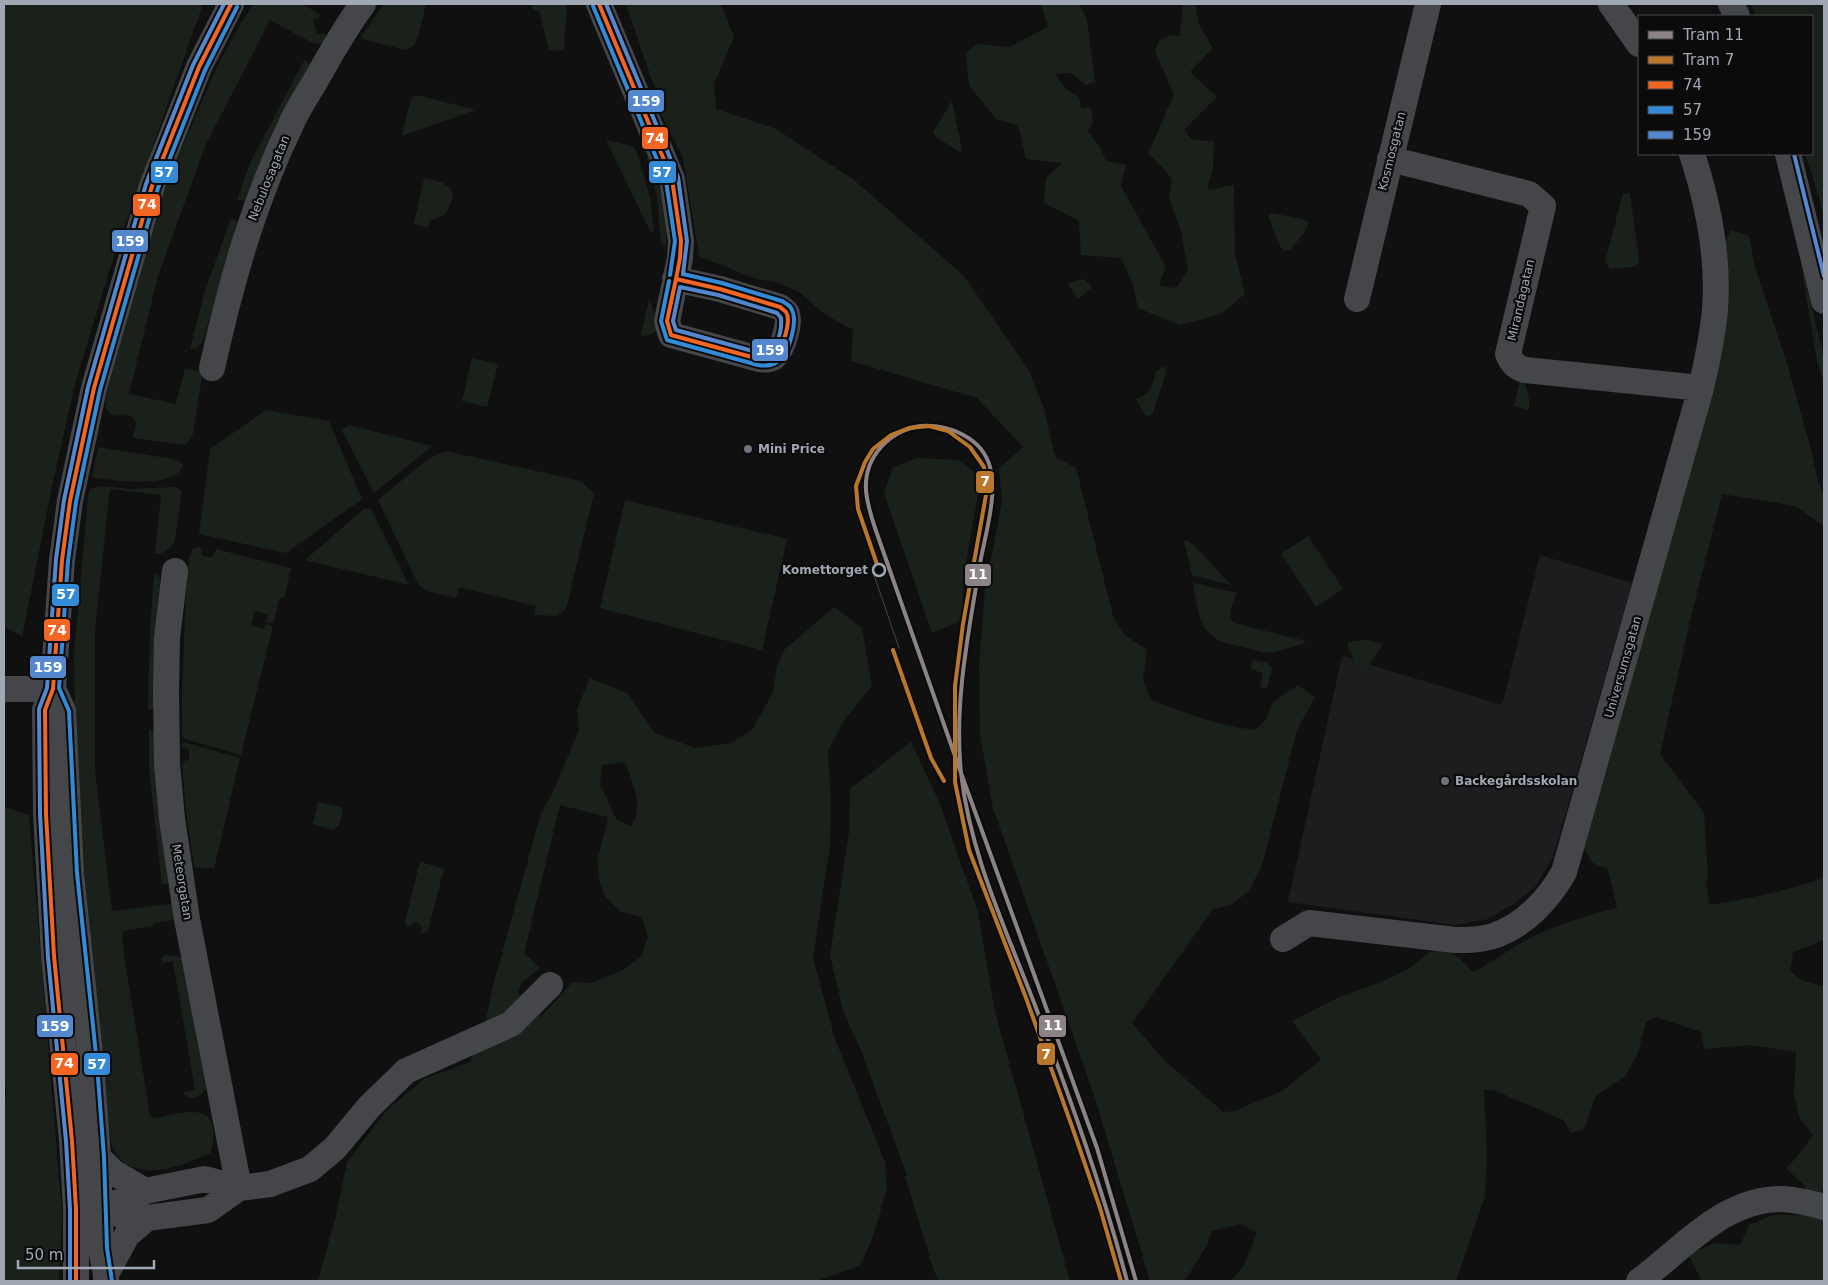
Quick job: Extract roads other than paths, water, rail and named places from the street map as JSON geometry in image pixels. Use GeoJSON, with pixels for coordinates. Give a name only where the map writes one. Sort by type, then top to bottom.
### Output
{"type":"FeatureCollection","features":[{"type":"Feature","properties":{"kind":"street"},"geometry":{"type":"LineString","coordinates":[[106,1277],[101,1249],[88,1208],[72,1141],[54,956],[49,883],[45,710],[53,689],[62,560],[69,511],[94,388],[152,186],[199,67],[231,4]]}},
{"type":"Feature","properties":{"kind":"street","name":"Nebulosagatan"},"geometry":{"type":"LineString","coordinates":[[212,368],[228,302],[257,202],[273,163],[294,118],[363,4]]}},
{"type":"Feature","properties":{"kind":"street"},"geometry":{"type":"LineString","coordinates":[[599,4],[672,179],[681,241],[680,258],[675,279]]}},
{"type":"Feature","properties":{"kind":"street","name":"Kosmosgatan"},"geometry":{"type":"LineString","coordinates":[[1357,299],[1428,4]]}},
{"type":"Feature","properties":{"kind":"street"},"geometry":{"type":"LineString","coordinates":[[1611,4],[1638,43]]}},
{"type":"Feature","properties":{"kind":"street","name":"Universumsgatan"},"geometry":{"type":"LineString","coordinates":[[1283,939],[1309,923],[1455,940],[1477,940],[1494,936],[1513,926],[1542,903],[1555,888],[1564,872],[1701,388],[1709,352],[1715,308],[1715,268],[1710,225],[1692,155]]}},
{"type":"Feature","properties":{"kind":"street"},"geometry":{"type":"LineString","coordinates":[[1788,155],[1824,301]]}},
{"type":"Feature","properties":{"kind":"street","name":"Mirandagatan"},"geometry":{"type":"LineString","coordinates":[[1390,159],[1529,194],[1543,206],[1508,354],[1511,362],[1516,367],[1524,370],[1701,388]]}},
{"type":"Feature","properties":{"kind":"street","name":"Meteorgatan"},"geometry":{"type":"LineString","coordinates":[[176,571],[167,638],[166,692],[167,764],[172,819],[187,919],[239,1188]]}},
{"type":"Feature","properties":{"kind":"street"},"geometry":{"type":"LineString","coordinates":[[4,689],[53,689]]}},
{"type":"Feature","properties":{"kind":"street"},"geometry":{"type":"LineString","coordinates":[[53,689],[63,711],[70,873],[91,1064],[98,1157],[76,1281]]}},
{"type":"Feature","properties":{"kind":"street"},"geometry":{"type":"LineString","coordinates":[[88,1208],[132,1198],[145,1192],[205,1180],[239,1188],[270,1184],[310,1169],[335,1148],[369,1107],[406,1071],[511,1024],[550,985]]}},
{"type":"Feature","properties":{"kind":"street"},"geometry":{"type":"LineString","coordinates":[[98,1157],[113,1172],[145,1192]]}},
{"type":"Feature","properties":{"kind":"street"},"geometry":{"type":"LineString","coordinates":[[88,1208],[147,1218],[208,1210],[239,1188]]}},
{"type":"Feature","properties":{"kind":"street"},"geometry":{"type":"LineString","coordinates":[[1639,1281],[1720,1217],[1746,1205],[1782,1199],[1824,1206]]}},
{"type":"Feature","properties":{"kind":"street"},"geometry":{"type":"LineString","coordinates":[[106,1277],[127,1235],[147,1218]]}},
{"type":"Feature","properties":{"kind":"tram line","name":"11"},"geometry":{"type":"LineString","coordinates":[[920,426],[942,427],[962,434],[972,440],[986,457],[992,479],[989,518],[963,670],[959,721],[961,773],[875,528],[866,490],[866,478],[869,467],[881,448],[898,433],[920,426]]}},
{"type":"Feature","properties":{"kind":"tram line","name":"7"},"geometry":{"type":"LineString","coordinates":[[879,570],[858,509],[856,486],[865,462],[873,449],[891,435],[909,428],[929,426],[948,431],[970,447],[984,467],[986,495],[963,624],[955,686],[955,782],[969,850],[1026,998],[1075,1135],[1100,1208],[1121,1281]]}},
{"type":"Feature","properties":{"kind":"tram line"},"geometry":{"type":"LineString","coordinates":[[873,572],[899,648]]}},
{"type":"Feature","properties":{"kind":"tram line","name":"7"},"geometry":{"type":"LineString","coordinates":[[893,650],[931,758],[944,781]]}},
{"type":"Feature","properties":{"kind":"tram line","name":"11"},"geometry":{"type":"LineString","coordinates":[[961,773],[1097,1148],[1136,1281]]}},
{"type":"Feature","properties":{"kind":"tram line","name":"11"},"geometry":{"type":"LineString","coordinates":[[961,773],[965,803],[980,860],[1072,1104],[1107,1210],[1127,1281]]}},
{"type":"Feature","properties":{"kind":"place","name":"Mini Price"},"geometry":{"type":"Point","coordinates":[748,449]}},
{"type":"Feature","properties":{"kind":"place","name":"Komettorget"},"geometry":{"type":"Point","coordinates":[879,570]}},
{"type":"Feature","properties":{"kind":"place","name":"Backegårdsskolan"},"geometry":{"type":"Point","coordinates":[1445,781]}}]}
